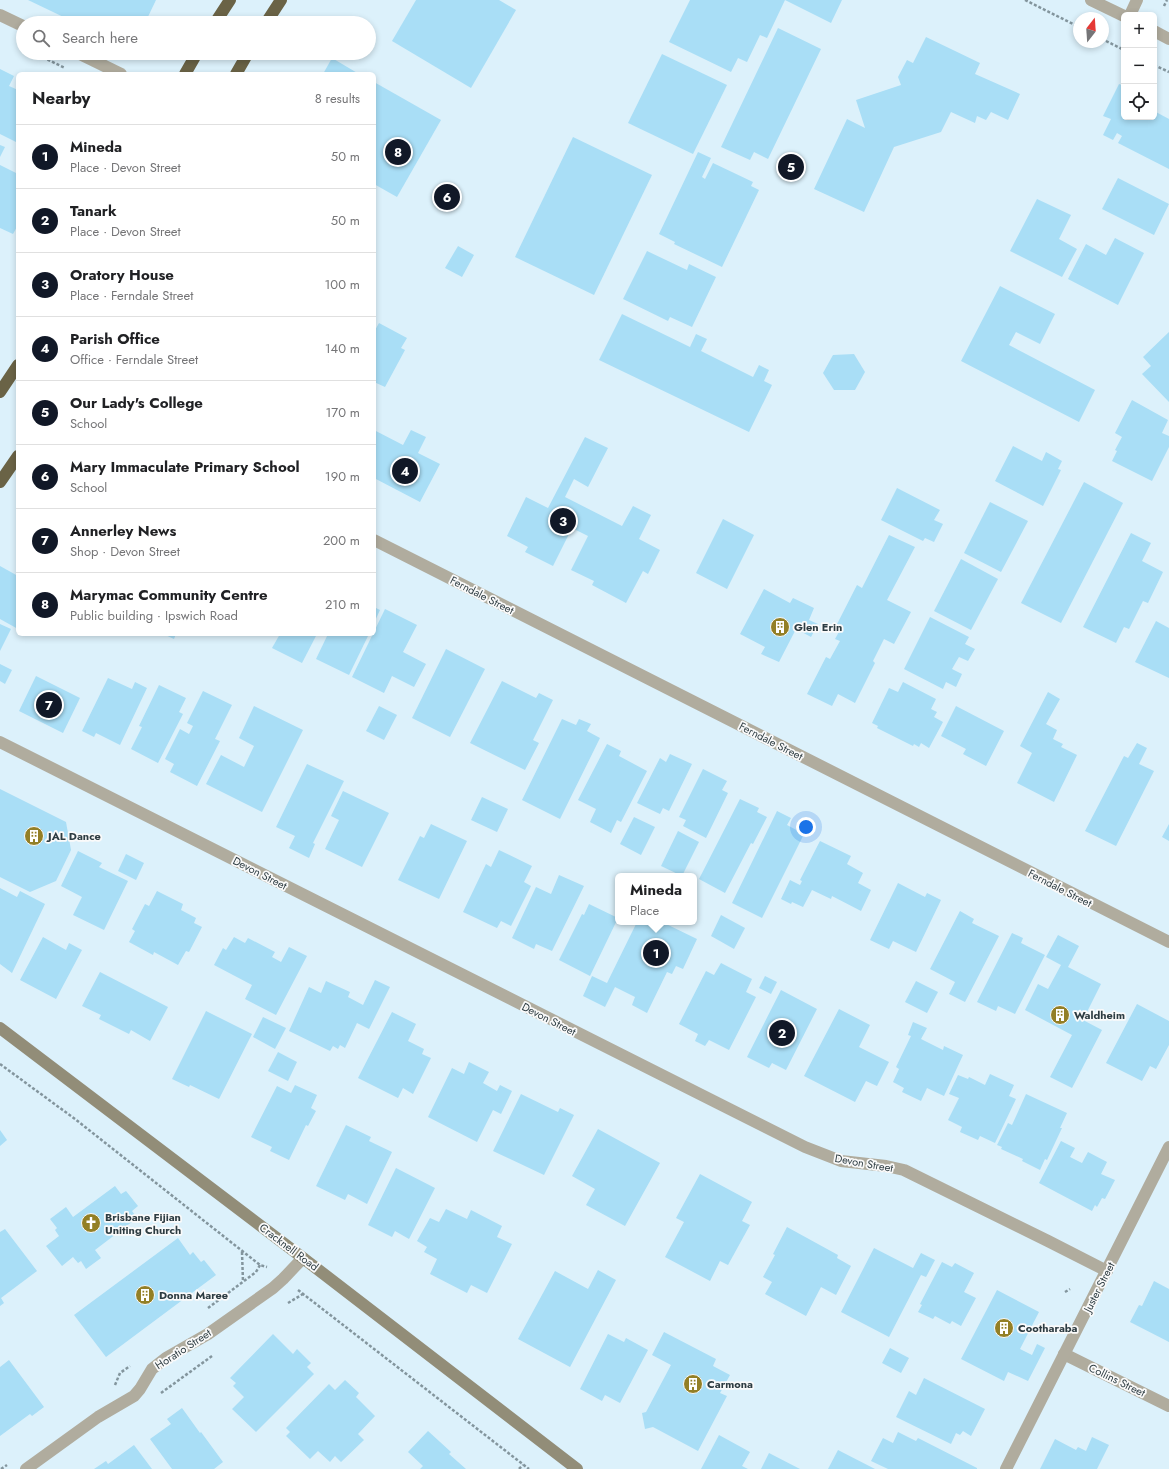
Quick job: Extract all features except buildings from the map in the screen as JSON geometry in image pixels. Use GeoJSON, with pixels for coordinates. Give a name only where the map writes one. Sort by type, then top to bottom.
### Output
{"type":"FeatureCollection","features":[{"type":"Feature","properties":{"kind":"highway"},"geometry":{"type":"LineString","coordinates":[[220,16],[230,0]]}},
{"type":"Feature","properties":{"kind":"highway"},"geometry":{"type":"LineString","coordinates":[[271,16],[281,0]]}},
{"type":"Feature","properties":{"kind":"highway"},"geometry":{"type":"LineString","coordinates":[[186,72],[193,60]]}},
{"type":"Feature","properties":{"kind":"highway"},"geometry":{"type":"LineString","coordinates":[[237,72],[244,60]]}},
{"type":"Feature","properties":{"kind":"highway"},"geometry":{"type":"LineString","coordinates":[[0,392],[16,368]]}},
{"type":"Feature","properties":{"kind":"highway"},"geometry":{"type":"LineString","coordinates":[[0,482],[16,459]]}},
{"type":"Feature","properties":{"kind":"street"},"geometry":{"type":"LineString","coordinates":[[1091,0],[1121,15]]}},
{"type":"Feature","properties":{"kind":"street"},"geometry":{"type":"LineString","coordinates":[[1131,12],[1137,0]]}},
{"type":"Feature","properties":{"kind":"street"},"geometry":{"type":"LineString","coordinates":[[0,15],[16,23]]}},
{"type":"Feature","properties":{"kind":"street"},"geometry":{"type":"LineString","coordinates":[[1157,33],[1169,39]]}},
{"type":"Feature","properties":{"kind":"street"},"geometry":{"type":"LineString","coordinates":[[92,60],[117,72]]}},
{"type":"Feature","properties":{"kind":"street","name":"Ferndale Street"},"geometry":{"type":"LineString","coordinates":[[376,541],[1169,942]]}},
{"type":"Feature","properties":{"kind":"street","name":"Devon Street"},"geometry":{"type":"LineString","coordinates":[[0,742],[805,1147],[841,1160],[904,1170],[1107,1271]]}},
{"type":"Feature","properties":{"kind":"street","name":"Cracknell Road"},"geometry":{"type":"LineString","coordinates":[[0,1028],[303,1258],[572,1467]]}},
{"type":"Feature","properties":{"kind":"street","name":"Juster Street"},"geometry":{"type":"LineString","coordinates":[[1006,1469],[1169,1147]]}},
{"type":"Feature","properties":{"kind":"street","name":"Horatio Street"},"geometry":{"type":"LineString","coordinates":[[26,1469],[98,1417],[134,1396],[152,1369],[166,1358],[208,1334],[273,1288],[284,1279],[303,1258]]}},
{"type":"Feature","properties":{"kind":"street","name":"Collins Street"},"geometry":{"type":"LineString","coordinates":[[1064,1354],[1169,1406]]}},
{"type":"Feature","properties":{"kind":"path"},"geometry":{"type":"LineString","coordinates":[[1024,0],[1073,24]]}},
{"type":"Feature","properties":{"kind":"path"},"geometry":{"type":"LineString","coordinates":[[1164,6],[1167,0]]}},
{"type":"Feature","properties":{"kind":"path"},"geometry":{"type":"LineString","coordinates":[[1109,42],[1121,48]]}},
{"type":"Feature","properties":{"kind":"path"},"geometry":{"type":"LineString","coordinates":[[48,60],[70,71]]}},
{"type":"Feature","properties":{"kind":"path"},"geometry":{"type":"LineString","coordinates":[[1157,66],[1169,72]]}},
{"type":"Feature","properties":{"kind":"path"},"geometry":{"type":"LineString","coordinates":[[0,1064],[75,1119],[260,1265],[265,1266]]}},
{"type":"Feature","properties":{"kind":"path"},"geometry":{"type":"LineString","coordinates":[[242,1251],[243,1282]]}},
{"type":"Feature","properties":{"kind":"path"},"geometry":{"type":"LineString","coordinates":[[1065,1292],[1070,1289]]}},
{"type":"Feature","properties":{"kind":"path"},"geometry":{"type":"LineString","coordinates":[[298,1290],[529,1469]]}},
{"type":"Feature","properties":{"kind":"path"},"geometry":{"type":"LineString","coordinates":[[285,1304],[303,1294]]}},
{"type":"Feature","properties":{"kind":"path"},"geometry":{"type":"LineString","coordinates":[[156,1397],[214,1355]]}},
{"type":"Feature","properties":{"kind":"path"},"geometry":{"type":"LineString","coordinates":[[519,1469],[523,1465]]}},
{"type":"Feature","properties":{"kind":"place","name":"Marymac Community Centre"},"geometry":{"type":"Point","coordinates":[398,152]}},
{"type":"Feature","properties":{"kind":"place","name":"Our Lady's College"},"geometry":{"type":"Point","coordinates":[791,167]}},
{"type":"Feature","properties":{"kind":"place","name":"Mary Immaculate Primary School"},"geometry":{"type":"Point","coordinates":[447,197]}},
{"type":"Feature","properties":{"kind":"place","name":"Parish Office"},"geometry":{"type":"Point","coordinates":[405,471]}},
{"type":"Feature","properties":{"kind":"place","name":"Oratory House"},"geometry":{"type":"Point","coordinates":[563,521]}},
{"type":"Feature","properties":{"kind":"place","name":"Glen Erin"},"geometry":{"type":"Point","coordinates":[780,627]}},
{"type":"Feature","properties":{"kind":"place","name":"Annerley News"},"geometry":{"type":"Point","coordinates":[49,705]}},
{"type":"Feature","properties":{"kind":"place","name":"JAL Dance"},"geometry":{"type":"Point","coordinates":[34,836]}},
{"type":"Feature","properties":{"kind":"place","name":"Mineda"},"geometry":{"type":"Point","coordinates":[656,953]}},
{"type":"Feature","properties":{"kind":"place","name":"Waldheim"},"geometry":{"type":"Point","coordinates":[1060,1015]}},
{"type":"Feature","properties":{"kind":"place","name":"Tanark"},"geometry":{"type":"Point","coordinates":[782,1033]}},
{"type":"Feature","properties":{"kind":"place","name":"Brisbane Fijian Uniting Church"},"geometry":{"type":"Point","coordinates":[91,1223]}},
{"type":"Feature","properties":{"kind":"place","name":"Donna Maree"},"geometry":{"type":"Point","coordinates":[145,1295]}},
{"type":"Feature","properties":{"kind":"place","name":"Cootharaba"},"geometry":{"type":"Point","coordinates":[1004,1328]}},
{"type":"Feature","properties":{"kind":"place","name":"Carmona"},"geometry":{"type":"Point","coordinates":[693,1384]}}]}
